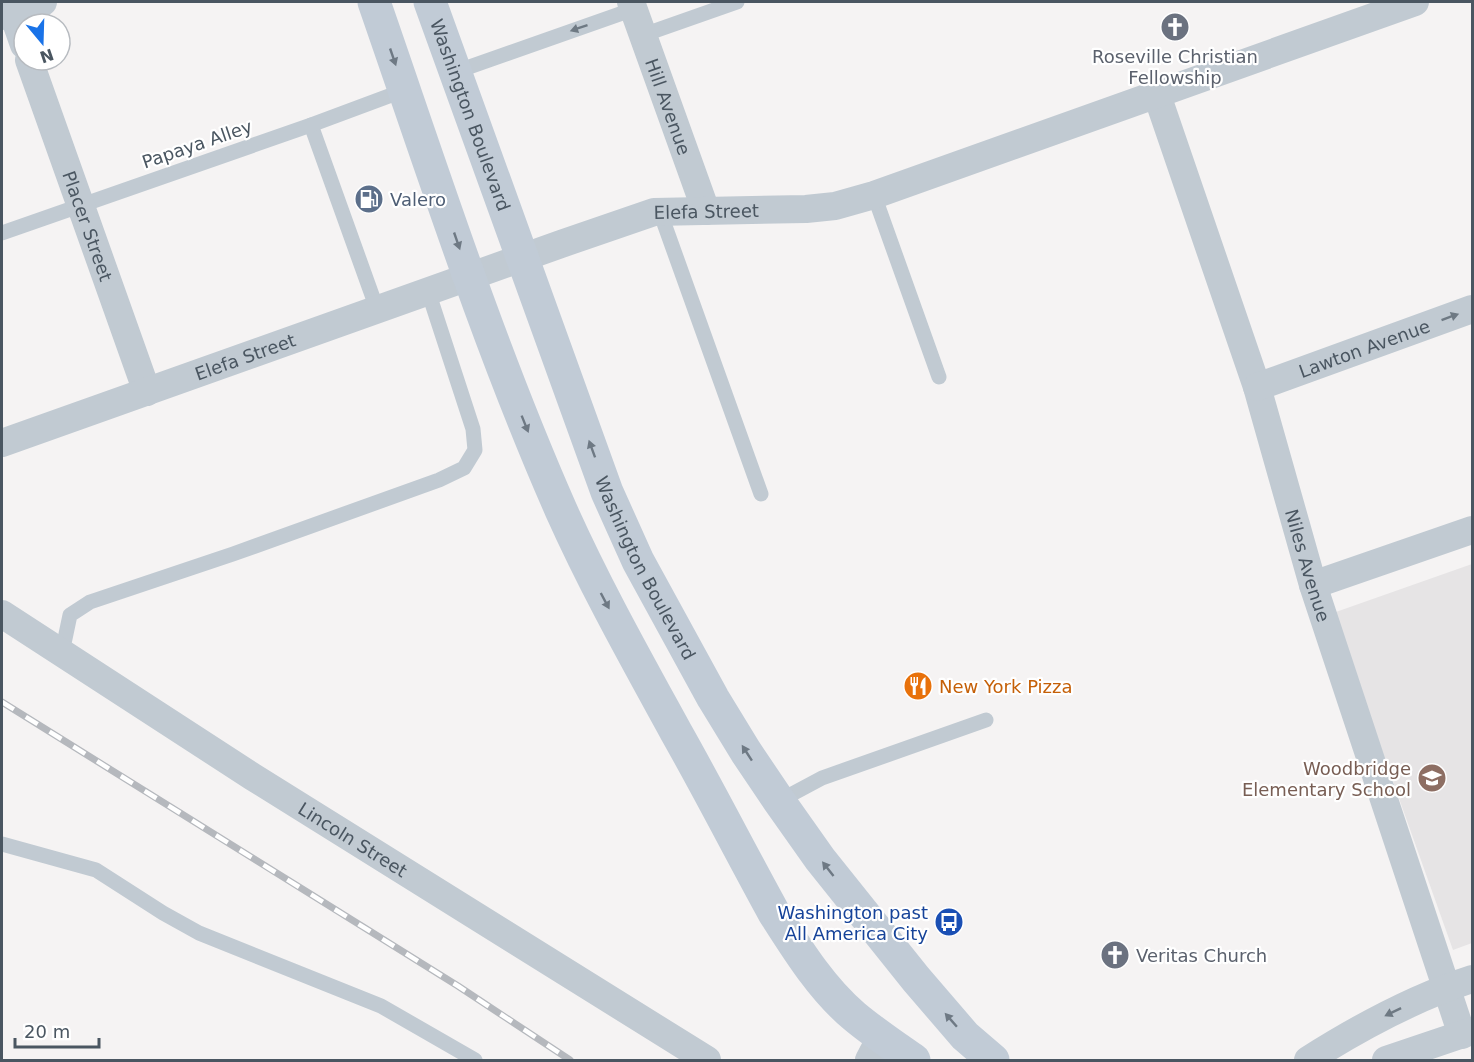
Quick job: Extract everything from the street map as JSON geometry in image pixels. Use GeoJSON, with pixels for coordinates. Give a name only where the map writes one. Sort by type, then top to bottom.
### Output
{"type":"FeatureCollection","features":[{"type":"Feature","properties":{"kind":"main road"},"geometry":{"type":"LineString","coordinates":[[374,2],[469,276],[508,380],[562,512],[593,577],[786,932],[826,988],[853,1015],[875,1049],[914,1060]]}},
{"type":"Feature","properties":{"kind":"main road","name":"Washington Boulevard"},"geometry":{"type":"LineString","coordinates":[[430,2],[607,492],[638,561],[713,698],[746,752],[820,859],[965,1036],[993,1060]]}},
{"type":"Feature","properties":{"kind":"street"},"geometry":{"type":"LineString","coordinates":[[8,10],[43,2]]}},
{"type":"Feature","properties":{"kind":"street","name":"Elefa Street"},"geometry":{"type":"LineString","coordinates":[[2,443],[654,212],[835,207],[1157,95],[1382,7],[1415,2]]}},
{"type":"Feature","properties":{"kind":"street","name":"Hill Avenue"},"geometry":{"type":"LineString","coordinates":[[636,15],[706,211]]}},
{"type":"Feature","properties":{"kind":"street","name":"Placer Street"},"geometry":{"type":"LineString","coordinates":[[33,72],[147,392]]}},
{"type":"Feature","properties":{"kind":"street","name":"Niles Avenue"},"geometry":{"type":"LineString","coordinates":[[1157,95],[1257,387],[1313,585],[1459,984],[1467,1033]]}},
{"type":"Feature","properties":{"kind":"street","name":"Lawton Avenue"},"geometry":{"type":"LineString","coordinates":[[1257,387],[1473,309]]}},
{"type":"Feature","properties":{"kind":"street"},"geometry":{"type":"LineString","coordinates":[[1313,585],[1473,530]]}},
{"type":"Feature","properties":{"kind":"street","name":"Lincoln Street"},"geometry":{"type":"LineString","coordinates":[[2,614],[253,777],[707,1060]]}},
{"type":"Feature","properties":{"kind":"street"},"geometry":{"type":"LineString","coordinates":[[1308,1060],[1394,1011],[1459,984]]}},
{"type":"Feature","properties":{"kind":"street"},"geometry":{"type":"LineString","coordinates":[[1386,1060],[1467,1033]]}},
{"type":"Feature","properties":{"kind":"lane"},"geometry":{"type":"LineString","coordinates":[[455,72],[636,15],[737,2]]}},
{"type":"Feature","properties":{"kind":"lane","name":"Papaya Alley"},"geometry":{"type":"LineString","coordinates":[[2,233],[405,90]]}},
{"type":"Feature","properties":{"kind":"lane"},"geometry":{"type":"LineString","coordinates":[[311,124],[377,309]]}},
{"type":"Feature","properties":{"kind":"lane"},"geometry":{"type":"LineString","coordinates":[[874,195],[939,377]]}},
{"type":"Feature","properties":{"kind":"lane"},"geometry":{"type":"LineString","coordinates":[[660,212],[761,494]]}},
{"type":"Feature","properties":{"kind":"lane"},"geometry":{"type":"LineString","coordinates":[[62,653],[70,615],[90,602],[233,554],[439,480],[464,468],[475,450],[473,429],[428,291]]}},
{"type":"Feature","properties":{"kind":"lane"},"geometry":{"type":"LineString","coordinates":[[779,801],[822,778],[986,720]]}},
{"type":"Feature","properties":{"kind":"lane"},"geometry":{"type":"LineString","coordinates":[[2,844],[96,870],[199,933],[381,1006],[475,1060]]}},
{"type":"Feature","properties":{"kind":"shaded area","name":"Woodbridge Elementary School"},"geometry":{"type":"Polygon","coordinates":[[[1472,564],[1472,943],[1453,950],[1333,613],[1472,564]]]}},
{"type":"Feature","properties":{"kind":"railway"},"geometry":{"type":"LineString","coordinates":[[2,702],[458,986],[570,1060]]}},
{"type":"Feature","properties":{"kind":"place","name":"Roseville Christian Fellowship"},"geometry":{"type":"Point","coordinates":[1175,27]}},
{"type":"Feature","properties":{"kind":"place","name":"Valero"},"geometry":{"type":"Point","coordinates":[369,199]}},
{"type":"Feature","properties":{"kind":"place","name":"New York Pizza"},"geometry":{"type":"Point","coordinates":[918,686]}},
{"type":"Feature","properties":{"kind":"place","name":"Woodbridge Elementary School"},"geometry":{"type":"Point","coordinates":[1432,778]}},
{"type":"Feature","properties":{"kind":"place","name":"Washington past All America City"},"geometry":{"type":"Point","coordinates":[949,922]}},
{"type":"Feature","properties":{"kind":"place","name":"Veritas Church"},"geometry":{"type":"Point","coordinates":[1115,955]}}]}
